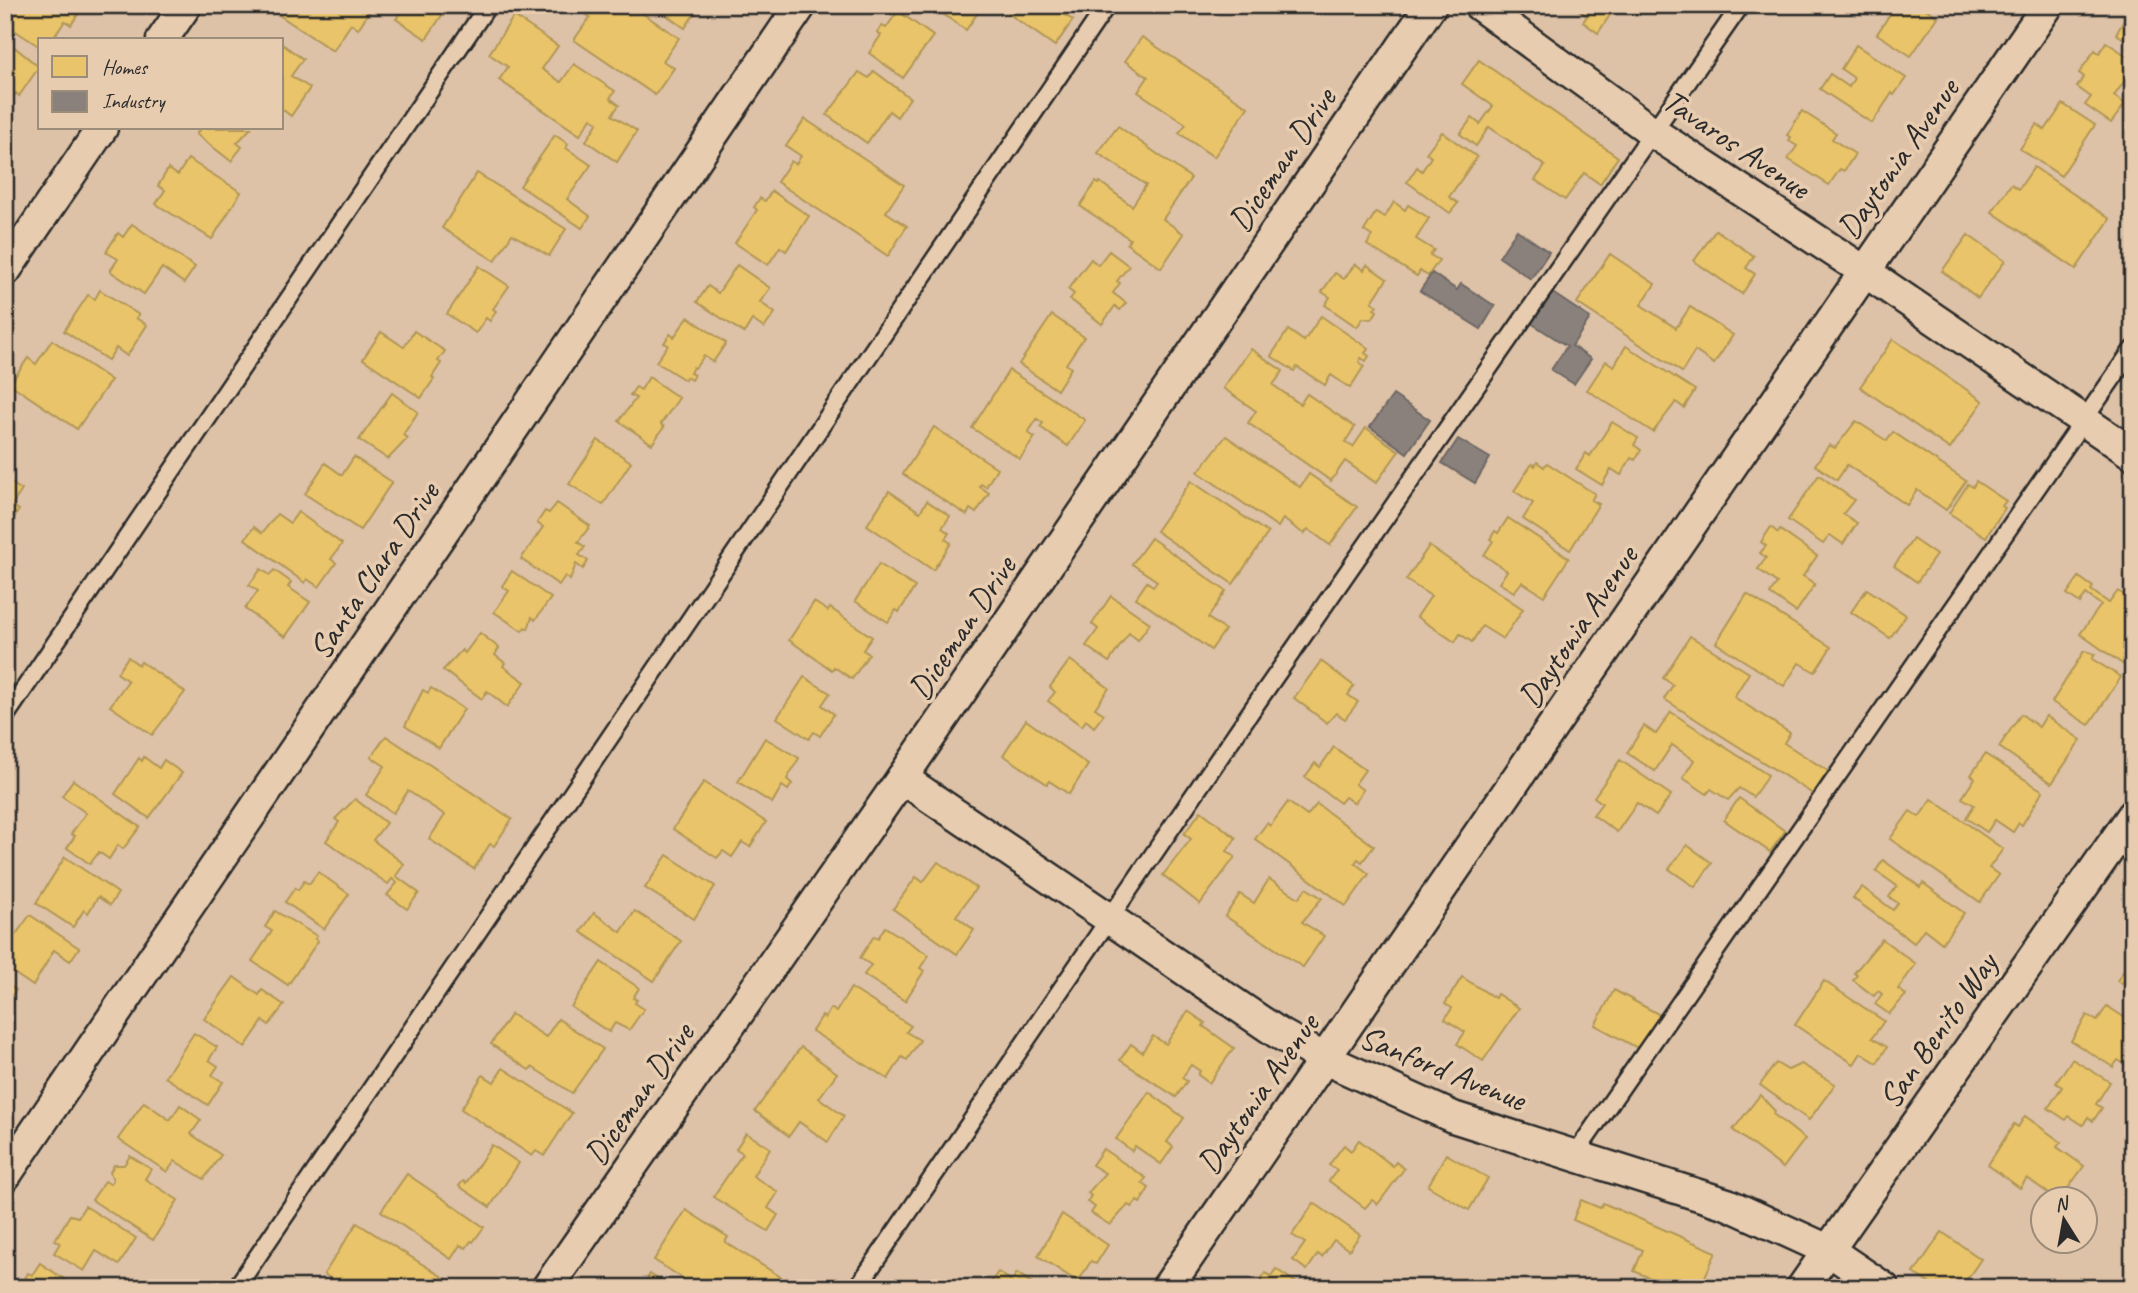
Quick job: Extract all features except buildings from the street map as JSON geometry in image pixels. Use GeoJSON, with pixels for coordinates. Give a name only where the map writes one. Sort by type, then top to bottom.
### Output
{"type":"FeatureCollection","features":[{"type":"Feature","properties":{"kind":"street"},"geometry":{"type":"LineString","coordinates":[[163,38],[186,5]]}},
{"type":"Feature","properties":{"kind":"street","name":"Santa Clara Drive"},"geometry":{"type":"LineString","coordinates":[[5,1176],[801,5]]}},
{"type":"Feature","properties":{"kind":"street","name":"Diceman Drive"},"geometry":{"type":"LineString","coordinates":[[547,1288],[902,778],[1432,5]]}},
{"type":"Feature","properties":{"kind":"street","name":"Tavaros Avenue"},"geometry":{"type":"LineString","coordinates":[[1479,5],[1654,133],[1864,271],[2133,454]]}},
{"type":"Feature","properties":{"kind":"street","name":"Daytonia Avenue"},"geometry":{"type":"LineString","coordinates":[[1167,1288],[2048,5]]}},
{"type":"Feature","properties":{"kind":"street"},"geometry":{"type":"LineString","coordinates":[[5,271],[101,130]]}},
{"type":"Feature","properties":{"kind":"street","name":"Sanford Avenue"},"geometry":{"type":"LineString","coordinates":[[902,778],[1278,1033],[1325,1059],[1453,1117],[1727,1205],[1828,1250],[1884,1288]]}},
{"type":"Feature","properties":{"kind":"street","name":"San Benito Way"},"geometry":{"type":"LineString","coordinates":[[1802,1288],[2133,815]]}},
{"type":"Feature","properties":{"kind":"lane"},"geometry":{"type":"LineString","coordinates":[[5,717],[488,5]]}},
{"type":"Feature","properties":{"kind":"lane"},"geometry":{"type":"LineString","coordinates":[[236,1288],[1107,5]]}},
{"type":"Feature","properties":{"kind":"lane"},"geometry":{"type":"LineString","coordinates":[[858,1288],[1258,701],[1741,5]]}},
{"type":"Feature","properties":{"kind":"lane"},"geometry":{"type":"LineString","coordinates":[[1573,1157],[2133,349]]}}]}
